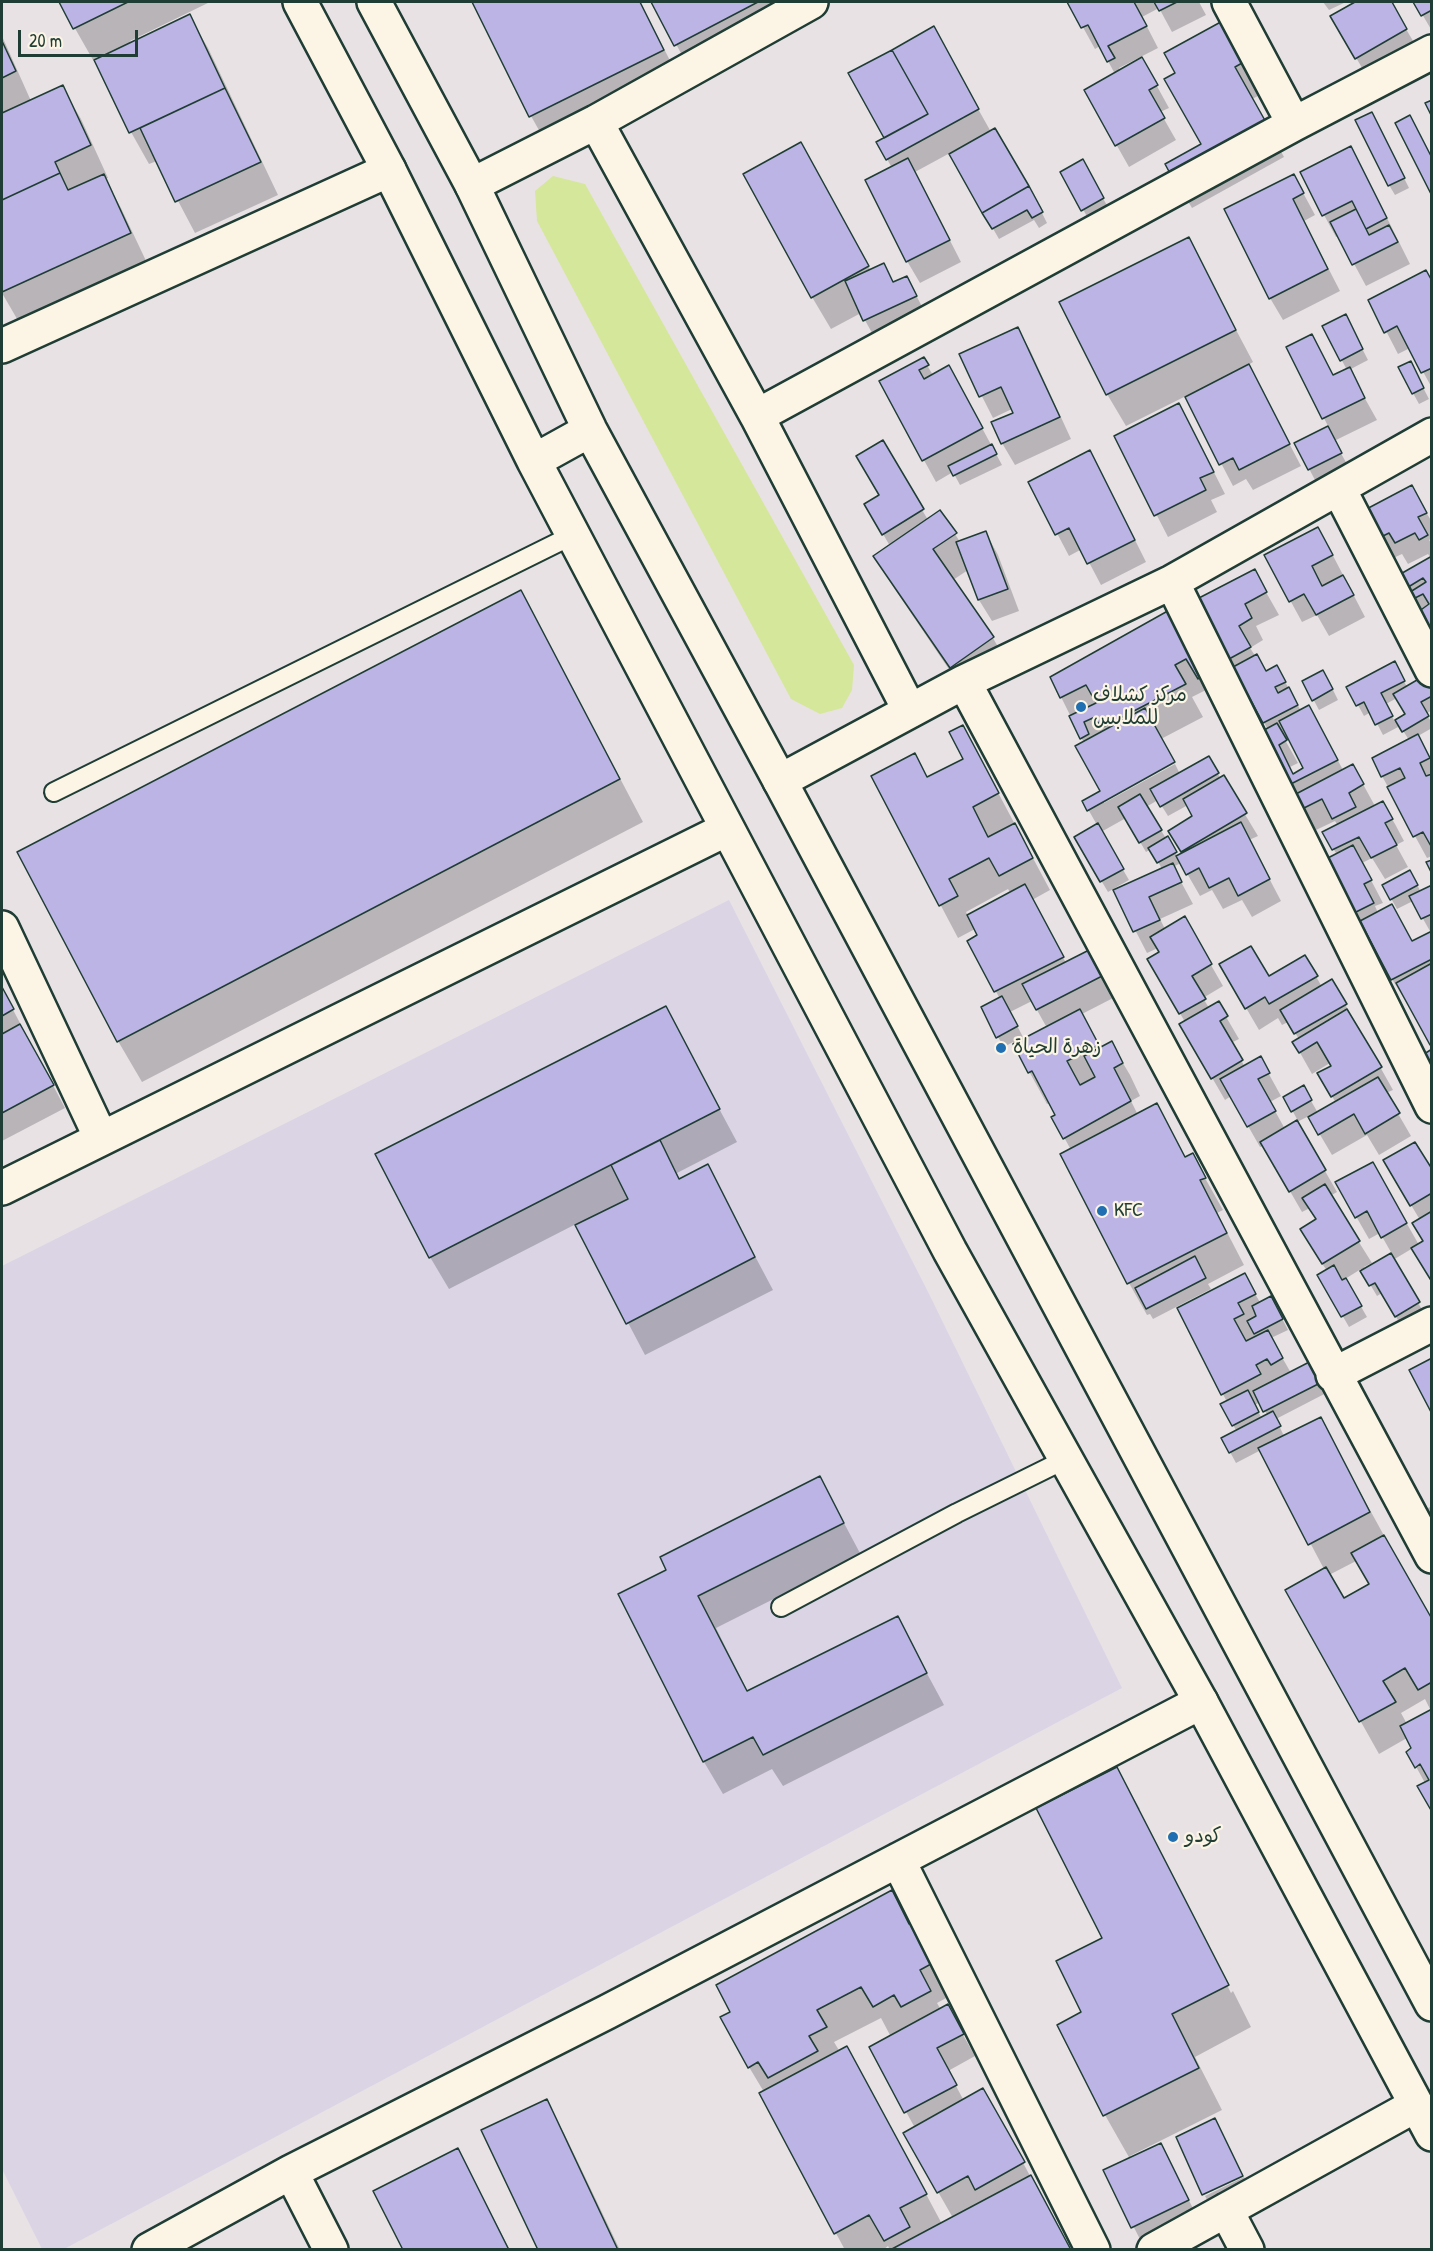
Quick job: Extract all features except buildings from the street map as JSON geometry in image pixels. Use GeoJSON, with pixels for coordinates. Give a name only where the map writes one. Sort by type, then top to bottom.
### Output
{"type":"FeatureCollection","features":[{"type":"Feature","properties":{"kind":"street"},"geometry":{"type":"LineString","coordinates":[[300,2],[389,170],[534,461],[950,1251],[1201,1702],[1431,2134]]}},
{"type":"Feature","properties":{"kind":"street"},"geometry":{"type":"LineString","coordinates":[[375,2],[472,185],[590,430],[1431,2004]]}},
{"type":"Feature","properties":{"kind":"street"},"geometry":{"type":"LineString","coordinates":[[472,185],[596,122],[811,2]]}},
{"type":"Feature","properties":{"kind":"street"},"geometry":{"type":"LineString","coordinates":[[1229,2],[1294,124]]}},
{"type":"Feature","properties":{"kind":"street"},"geometry":{"type":"LineString","coordinates":[[757,417],[1431,51]]}},
{"type":"Feature","properties":{"kind":"street"},"geometry":{"type":"LineString","coordinates":[[596,122],[757,417],[910,711]]}},
{"type":"Feature","properties":{"kind":"street"},"geometry":{"type":"LineString","coordinates":[[2,346],[389,170]]}},
{"type":"Feature","properties":{"kind":"street"},"geometry":{"type":"LineString","coordinates":[[534,461],[590,430]]}},
{"type":"Feature","properties":{"kind":"street"},"geometry":{"type":"LineString","coordinates":[[780,782],[964,682],[1172,582],[1431,435]]}},
{"type":"Feature","properties":{"kind":"street"},"geometry":{"type":"LineString","coordinates":[[1339,489],[1431,670]]}},
{"type":"Feature","properties":{"kind":"street"},"geometry":{"type":"LineString","coordinates":[[1172,582],[1431,1106]]}},
{"type":"Feature","properties":{"kind":"street"},"geometry":{"type":"LineString","coordinates":[[964,682],[1431,1556]]}},
{"type":"Feature","properties":{"kind":"street"},"geometry":{"type":"LineString","coordinates":[[2,1188],[727,829]]}},
{"type":"Feature","properties":{"kind":"street"},"geometry":{"type":"LineString","coordinates":[[2,928],[101,1138]]}},
{"type":"Feature","properties":{"kind":"street"},"geometry":{"type":"LineString","coordinates":[[1334,1375],[1431,1324]]}},
{"type":"Feature","properties":{"kind":"street"},"geometry":{"type":"LineString","coordinates":[[149,2250],[291,2172],[597,2018],[1201,1702]]}},
{"type":"Feature","properties":{"kind":"street"},"geometry":{"type":"LineString","coordinates":[[898,1860],[1093,2250]]}},
{"type":"Feature","properties":{"kind":"street"},"geometry":{"type":"LineString","coordinates":[[1154,2250],[1416,2105]]}},
{"type":"Feature","properties":{"kind":"street"},"geometry":{"type":"LineString","coordinates":[[291,2172],[331,2250]]}},
{"type":"Feature","properties":{"kind":"street"},"geometry":{"type":"LineString","coordinates":[[1226,2210],[1247,2250]]}},
{"type":"Feature","properties":{"kind":"lane"},"geometry":{"type":"LineString","coordinates":[[54,792],[573,535]]}},
{"type":"Feature","properties":{"kind":"lane"},"geometry":{"type":"LineString","coordinates":[[781,1607],[957,1513],[1066,1459]]}},
{"type":"Feature","properties":{"kind":"shaded area"},"geometry":{"type":"Polygon","coordinates":[[[729,900],[929,1294],[1122,1688],[64,2249],[42,2249],[2,2169],[2,1266],[729,900]]]}},
{"type":"Feature","properties":{"kind":"green space"},"geometry":{"type":"Polygon","coordinates":[[[553,176],[585,184],[854,665],[852,690],[842,708],[820,714],[791,699],[537,221],[535,191],[553,176]]]}},
{"type":"Feature","properties":{"kind":"place","name":"مركز كشلاف للملابس"},"geometry":{"type":"Point","coordinates":[1081,707]}},
{"type":"Feature","properties":{"kind":"place","name":"زهرة الحياة"},"geometry":{"type":"Point","coordinates":[1001,1048]}},
{"type":"Feature","properties":{"kind":"place","name":"KFC"},"geometry":{"type":"Point","coordinates":[1102,1211]}},
{"type":"Feature","properties":{"kind":"place","name":"كودو"},"geometry":{"type":"Point","coordinates":[1173,1837]}}]}
